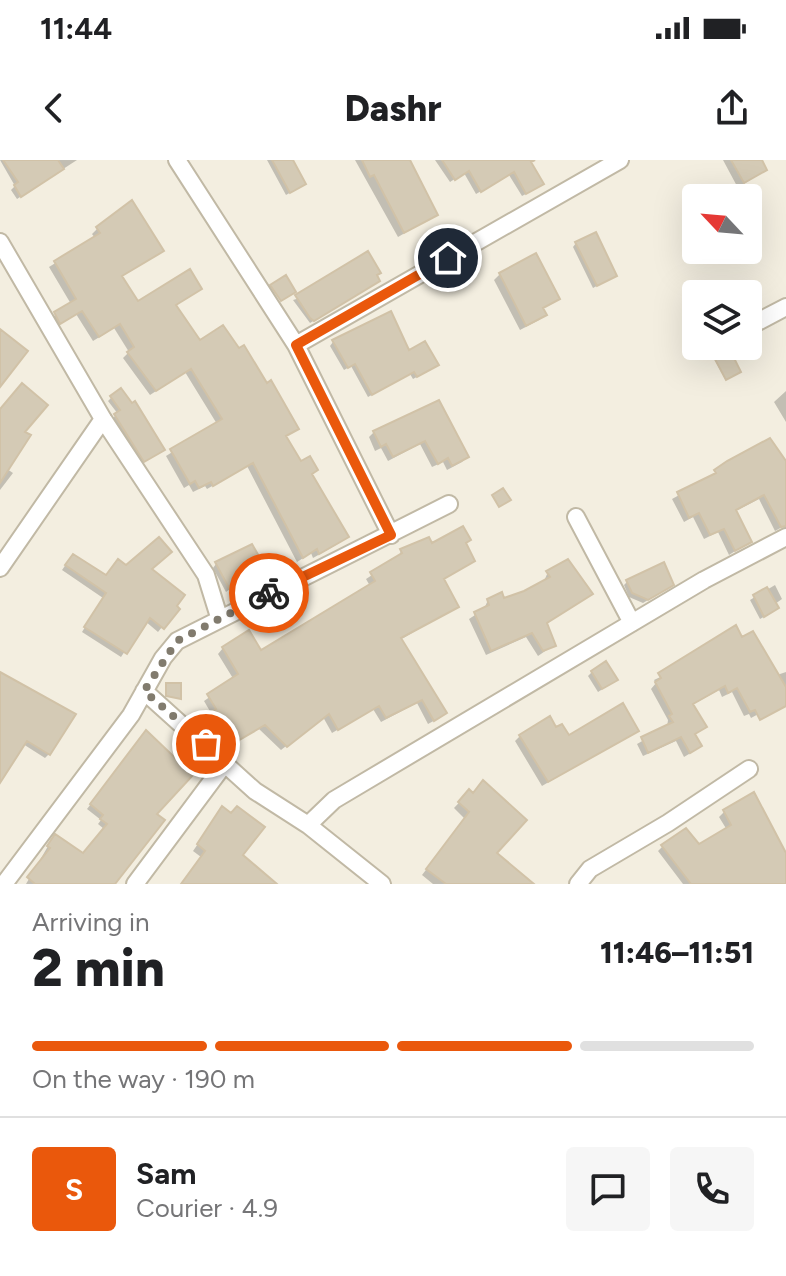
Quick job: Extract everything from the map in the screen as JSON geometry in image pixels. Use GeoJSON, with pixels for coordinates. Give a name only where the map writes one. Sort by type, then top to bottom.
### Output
{"type":"FeatureCollection","features":[{"type":"Feature","properties":{"kind":"street"},"geometry":{"type":"LineString","coordinates":[[177,160],[296,345],[391,535]]}},
{"type":"Feature","properties":{"kind":"street"},"geometry":{"type":"LineString","coordinates":[[296,345],[620,160]]}},
{"type":"Feature","properties":{"kind":"street"},"geometry":{"type":"LineString","coordinates":[[2,251],[103,419],[206,575],[219,617]]}},
{"type":"Feature","properties":{"kind":"street"},"geometry":{"type":"LineString","coordinates":[[762,320],[786,307]]}},
{"type":"Feature","properties":{"kind":"street"},"geometry":{"type":"LineString","coordinates":[[0,568],[103,419]]}},
{"type":"Feature","properties":{"kind":"street"},"geometry":{"type":"LineString","coordinates":[[4,884],[131,715],[177,641],[219,617],[449,504]]}},
{"type":"Feature","properties":{"kind":"street"},"geometry":{"type":"LineString","coordinates":[[576,517],[632,623]]}},
{"type":"Feature","properties":{"kind":"street"},"geometry":{"type":"LineString","coordinates":[[308,825],[356,785],[632,623],[786,537]]}},
{"type":"Feature","properties":{"kind":"street"},"geometry":{"type":"LineString","coordinates":[[144,691],[255,791],[308,825],[382,884]]}},
{"type":"Feature","properties":{"kind":"street"},"geometry":{"type":"LineString","coordinates":[[135,884],[226,762]]}},
{"type":"Feature","properties":{"kind":"street"},"geometry":{"type":"LineString","coordinates":[[578,884],[590,869],[668,823],[749,769]]}},
{"type":"Feature","properties":{"kind":"building"},"geometry":{"type":"Polygon","coordinates":[[[3,160],[58,160],[64,169],[21,197],[14,185],[18,182],[3,160]]]}},
{"type":"Feature","properties":{"kind":"building"},"geometry":{"type":"Polygon","coordinates":[[[272,160],[293,160],[306,184],[290,193],[272,160]]]}},
{"type":"Feature","properties":{"kind":"building"},"geometry":{"type":"Polygon","coordinates":[[[362,160],[410,160],[438,215],[404,233],[374,175],[370,177],[362,160]]]}},
{"type":"Feature","properties":{"kind":"building"},"geometry":{"type":"Polygon","coordinates":[[[442,160],[535,160],[531,162],[544,184],[526,194],[514,172],[481,192],[469,171],[455,180],[442,160]]]}},
{"type":"Feature","properties":{"kind":"building"},"geometry":{"type":"Polygon","coordinates":[[[731,160],[762,160],[767,170],[744,183],[731,160]]]}},
{"type":"Feature","properties":{"kind":"building"},"geometry":{"type":"Polygon","coordinates":[[[132,200],[164,251],[122,276],[138,301],[190,269],[202,289],[176,305],[200,340],[223,325],[239,348],[244,345],[267,383],[271,380],[299,429],[286,436],[301,461],[310,456],[318,470],[312,474],[349,537],[319,554],[317,549],[303,558],[253,463],[213,486],[211,482],[199,488],[195,481],[190,484],[170,449],[222,419],[191,369],[156,391],[127,352],[134,347],[120,324],[99,337],[82,311],[60,324],[54,312],[76,299],[54,261],[100,233],[96,227],[132,200]]]}},
{"type":"Feature","properties":{"kind":"building"},"geometry":{"type":"Polygon","coordinates":[[[596,232],[617,276],[597,286],[575,242],[596,232]]]}},
{"type":"Feature","properties":{"kind":"building"},"geometry":{"type":"Polygon","coordinates":[[[368,251],[381,273],[377,275],[380,281],[314,321],[310,318],[295,295],[368,251]]]}},
{"type":"Feature","properties":{"kind":"building"},"geometry":{"type":"Polygon","coordinates":[[[536,253],[560,299],[543,308],[547,315],[526,326],[499,273],[536,253]]]}},
{"type":"Feature","properties":{"kind":"building"},"geometry":{"type":"Polygon","coordinates":[[[286,275],[296,292],[281,301],[270,285],[286,275]]]}},
{"type":"Feature","properties":{"kind":"building"},"geometry":{"type":"Polygon","coordinates":[[[391,311],[409,350],[425,341],[439,365],[417,377],[414,372],[372,395],[355,364],[348,368],[332,340],[391,311]]]}},
{"type":"Feature","properties":{"kind":"building"},"geometry":{"type":"Polygon","coordinates":[[[0,329],[28,351],[0,387],[0,329]]]}},
{"type":"Feature","properties":{"kind":"building"},"geometry":{"type":"Polygon","coordinates":[[[715,360],[735,360],[741,372],[726,380],[715,360]]]}},
{"type":"Feature","properties":{"kind":"building"},"geometry":{"type":"Polygon","coordinates":[[[22,383],[48,405],[25,432],[31,435],[0,483],[0,409],[22,383]]]}},
{"type":"Feature","properties":{"kind":"building"},"geometry":{"type":"Polygon","coordinates":[[[121,388],[132,403],[135,401],[165,450],[144,462],[114,414],[120,410],[110,396],[121,388]]]}},
{"type":"Feature","properties":{"kind":"building"},"geometry":{"type":"Polygon","coordinates":[[[439,400],[469,457],[452,466],[448,458],[438,464],[425,441],[393,457],[386,444],[381,447],[373,431],[439,400]]]}},
{"type":"Feature","properties":{"kind":"building"},"geometry":{"type":"Polygon","coordinates":[[[770,438],[786,461],[786,526],[781,527],[764,495],[736,510],[752,542],[735,551],[724,529],[710,535],[699,513],[689,518],[677,492],[716,473],[714,470],[727,461],[770,438]]]}},
{"type":"Feature","properties":{"kind":"building"},"geometry":{"type":"Polygon","coordinates":[[[503,488],[511,500],[499,507],[492,495],[503,488]]]}},
{"type":"Feature","properties":{"kind":"building"},"geometry":{"type":"Polygon","coordinates":[[[463,526],[471,540],[466,543],[475,561],[444,579],[459,607],[401,638],[447,713],[434,721],[422,700],[386,718],[379,706],[338,730],[329,714],[287,747],[265,725],[224,749],[204,717],[216,709],[207,694],[238,674],[222,647],[249,630],[261,650],[375,581],[370,572],[402,553],[400,549],[429,537],[432,543],[463,526]]]}},
{"type":"Feature","properties":{"kind":"building"},"geometry":{"type":"Polygon","coordinates":[[[159,537],[172,552],[152,569],[185,595],[177,606],[180,609],[164,629],[150,618],[127,654],[84,627],[106,593],[65,565],[73,554],[106,575],[118,559],[126,565],[159,537]]]}},
{"type":"Feature","properties":{"kind":"building"},"geometry":{"type":"Polygon","coordinates":[[[252,544],[264,565],[230,590],[215,562],[252,544]]]}},
{"type":"Feature","properties":{"kind":"building"},"geometry":{"type":"Polygon","coordinates":[[[568,559],[593,594],[547,623],[556,646],[543,651],[532,633],[491,651],[474,612],[489,605],[487,599],[502,592],[504,598],[550,577],[546,571],[568,559]]]}},
{"type":"Feature","properties":{"kind":"building"},"geometry":{"type":"Polygon","coordinates":[[[664,562],[674,585],[648,600],[632,593],[626,580],[664,562]]]}},
{"type":"Feature","properties":{"kind":"building"},"geometry":{"type":"Polygon","coordinates":[[[767,587],[779,608],[764,617],[753,595],[767,587]]]}},
{"type":"Feature","properties":{"kind":"building"},"geometry":{"type":"Polygon","coordinates":[[[736,625],[742,637],[753,631],[786,687],[786,706],[760,720],[755,710],[750,712],[737,688],[728,693],[725,686],[693,704],[707,727],[695,734],[702,746],[690,753],[681,737],[648,753],[641,737],[673,722],[655,682],[661,678],[658,673],[736,625]]]}},
{"type":"Feature","properties":{"kind":"building"},"geometry":{"type":"Polygon","coordinates":[[[606,661],[618,680],[602,689],[591,671],[606,661]]]}},
{"type":"Feature","properties":{"kind":"building"},"geometry":{"type":"Polygon","coordinates":[[[0,672],[76,714],[50,755],[27,741],[0,783],[0,672]]]}},
{"type":"Feature","properties":{"kind":"building"},"geometry":{"type":"Polygon","coordinates":[[[166,683],[181,683],[181,699],[166,696],[166,683]]]}},
{"type":"Feature","properties":{"kind":"building"},"geometry":{"type":"Polygon","coordinates":[[[623,703],[639,731],[548,782],[519,735],[550,716],[556,727],[562,724],[569,735],[623,703]]]}},
{"type":"Feature","properties":{"kind":"building"},"geometry":{"type":"Polygon","coordinates":[[[146,730],[193,775],[157,814],[165,820],[115,884],[35,884],[27,877],[50,848],[47,846],[55,834],[83,853],[107,824],[100,819],[103,815],[90,804],[146,730]]]}},
{"type":"Feature","properties":{"kind":"building"},"geometry":{"type":"Polygon","coordinates":[[[483,780],[527,820],[497,853],[534,884],[446,884],[426,869],[469,812],[458,802],[469,789],[473,793],[483,780]]]}},
{"type":"Feature","properties":{"kind":"building"},"geometry":{"type":"Polygon","coordinates":[[[754,792],[786,853],[786,884],[691,884],[661,845],[686,828],[699,844],[731,825],[723,810],[754,792]]]}},
{"type":"Feature","properties":{"kind":"building"},"geometry":{"type":"Polygon","coordinates":[[[222,806],[231,813],[237,806],[265,827],[243,855],[277,884],[181,884],[205,851],[197,844],[222,806]]]}},
{"type":"Feature","properties":{"kind":"way so far"},"geometry":{"type":"LineString","coordinates":[[206,744],[144,691],[177,641],[269,593]]}},
{"type":"Feature","properties":{"kind":"route"},"geometry":{"type":"LineString","coordinates":[[269,593],[391,535],[296,345],[448,258]]}}]}
